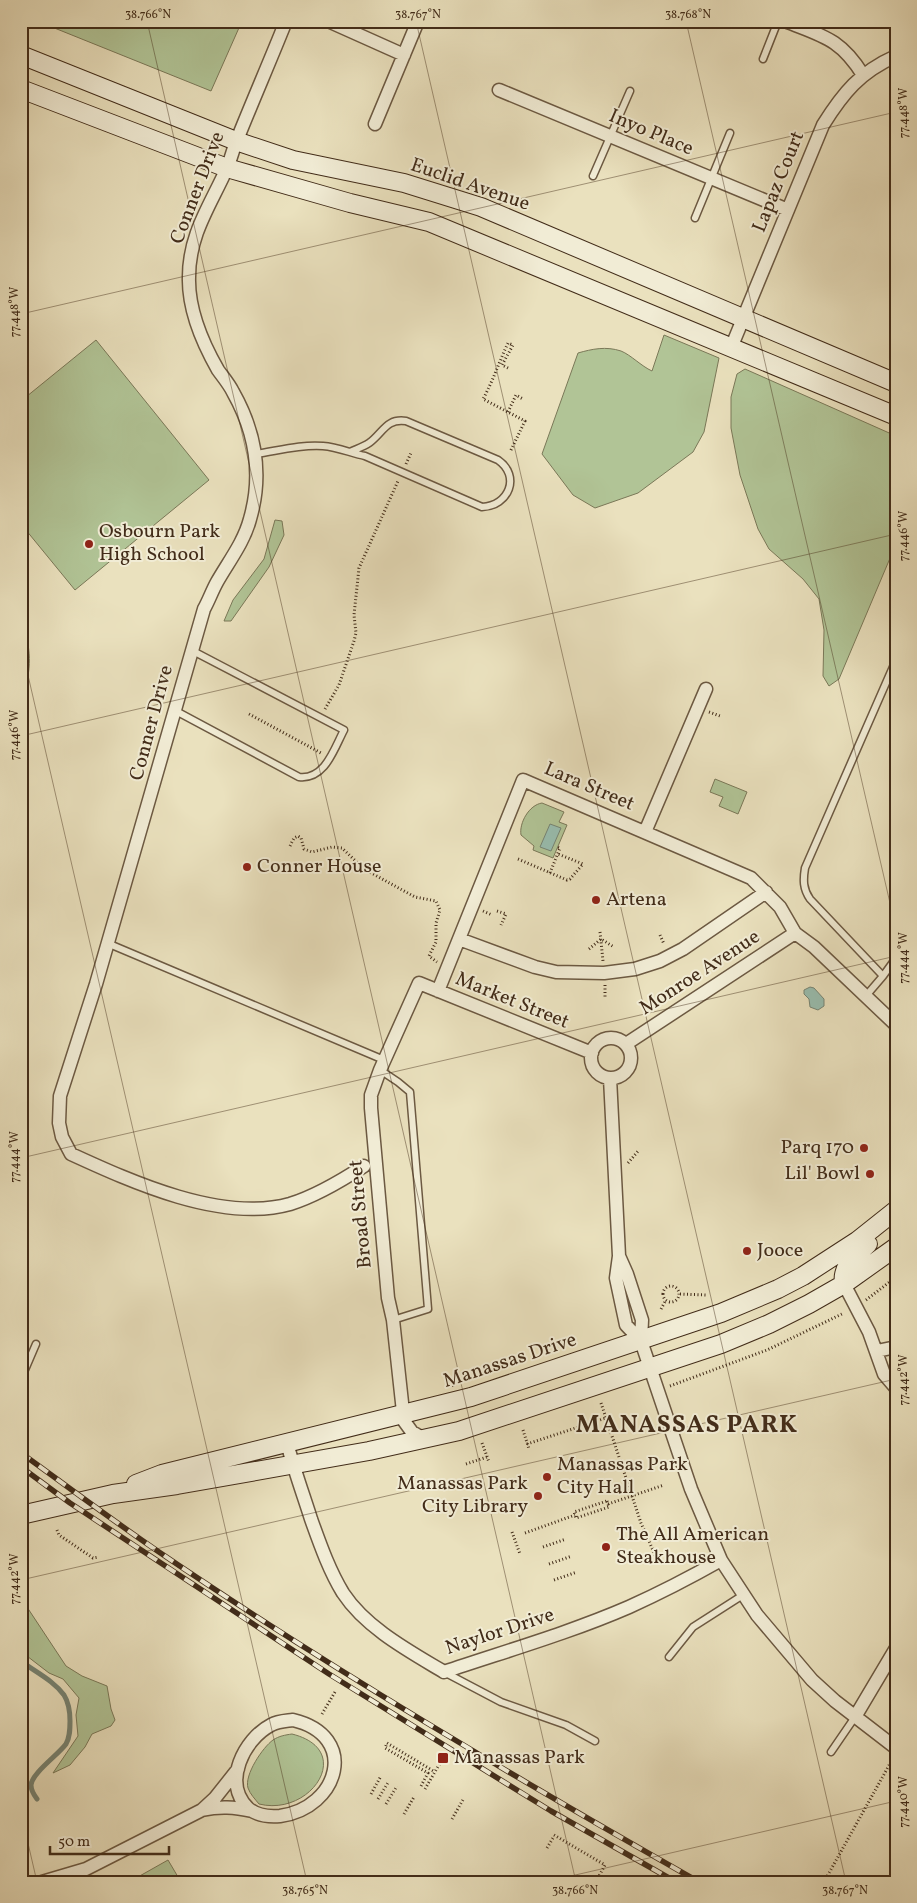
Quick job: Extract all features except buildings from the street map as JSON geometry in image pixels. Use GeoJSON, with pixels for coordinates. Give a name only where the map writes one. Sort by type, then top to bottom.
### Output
{"type":"FeatureCollection","features":[{"type":"Feature","properties":{"kind":"main road","name":"Euclid Avenue"},"geometry":{"type":"LineString","coordinates":[[21,56],[236,142],[293,160],[404,183],[481,208],[896,383]]}},
{"type":"Feature","properties":{"kind":"main road"},"geometry":{"type":"LineString","coordinates":[[21,89],[227,168],[350,203],[430,222],[896,416]]}},
{"type":"Feature","properties":{"kind":"main road"},"geometry":{"type":"LineString","coordinates":[[844,1284],[844,1270],[852,1258],[881,1232],[895,1211]]}},
{"type":"Feature","properties":{"kind":"main road","name":"Manassas Drive"},"geometry":{"type":"LineString","coordinates":[[113,1494],[162,1474],[471,1397],[721,1313],[778,1289],[803,1276],[857,1241],[895,1211]]}},
{"type":"Feature","properties":{"kind":"main road","name":"Manassas Drive"},"geometry":{"type":"LineString","coordinates":[[21,1516],[113,1494],[293,1465],[426,1440],[459,1431],[524,1411],[721,1344],[809,1304],[844,1284],[896,1247]]}},
{"type":"Feature","properties":{"kind":"street","name":"Conner Drive"},"geometry":{"type":"LineString","coordinates":[[286,21],[227,168],[203,214],[189,264],[190,299],[196,323],[206,348],[244,413],[256,454],[257,479],[250,519],[242,541],[217,582],[204,609],[152,793],[60,1096],[59,1123],[62,1137],[71,1154],[120,1176],[160,1191],[200,1202],[242,1208],[266,1208],[289,1204],[312,1196],[364,1166]]}},
{"type":"Feature","properties":{"kind":"street"},"geometry":{"type":"LineString","coordinates":[[328,21],[404,55]]}},
{"type":"Feature","properties":{"kind":"street"},"geometry":{"type":"LineString","coordinates":[[375,124],[418,21]]}},
{"type":"Feature","properties":{"kind":"street"},"geometry":{"type":"LineString","coordinates":[[785,21],[832,40],[853,59],[863,75]]}},
{"type":"Feature","properties":{"kind":"street","name":"Lapaz Court"},"geometry":{"type":"LineString","coordinates":[[731,348],[823,125],[838,101],[863,75],[896,56]]}},
{"type":"Feature","properties":{"kind":"street","name":"Inyo Place"},"geometry":{"type":"LineString","coordinates":[[499,90],[788,210]]}},
{"type":"Feature","properties":{"kind":"street"},"geometry":{"type":"LineString","coordinates":[[645,832],[706,689]]}},
{"type":"Feature","properties":{"kind":"street","name":"Lara Street"},"geometry":{"type":"LineString","coordinates":[[438,990],[523,780],[747,876],[780,907],[796,933],[814,947],[896,1025]]}},
{"type":"Feature","properties":{"kind":"street"},"geometry":{"type":"LineString","coordinates":[[459,939],[547,970],[586,974],[634,969],[660,961],[683,948],[766,892]]}},
{"type":"Feature","properties":{"kind":"street","name":"Monroe Avenue"},"geometry":{"type":"LineString","coordinates":[[626,1044],[796,933]]}},
{"type":"Feature","properties":{"kind":"street","name":"Market Street"},"geometry":{"type":"LineString","coordinates":[[419,983],[592,1053]]}},
{"type":"Feature","properties":{"kind":"street","name":"Broad Street"},"geometry":{"type":"LineString","coordinates":[[403,1415],[393,1320],[388,1298],[371,1095],[382,1065],[419,983]]}},
{"type":"Feature","properties":{"kind":"street"},"geometry":{"type":"LineString","coordinates":[[615,1038],[626,1044],[631,1056],[630,1063],[623,1074],[610,1078],[593,1067],[592,1053],[603,1039],[615,1038]]}},
{"type":"Feature","properties":{"kind":"street"},"geometry":{"type":"LineString","coordinates":[[610,1078],[619,1256],[616,1278],[626,1325],[641,1341],[691,1489],[721,1560],[757,1615],[791,1657],[824,1691],[896,1748]]}},
{"type":"Feature","properties":{"kind":"street"},"geometry":{"type":"LineString","coordinates":[[844,1284],[869,1332],[884,1374],[896,1388]]}},
{"type":"Feature","properties":{"kind":"street"},"geometry":{"type":"LineString","coordinates":[[876,1351],[896,1347]]}},
{"type":"Feature","properties":{"kind":"street"},"geometry":{"type":"LineString","coordinates":[[403,1415],[409,1429],[426,1440]]}},
{"type":"Feature","properties":{"kind":"street","name":"Naylor Drive"},"geometry":{"type":"LineString","coordinates":[[287,1443],[321,1546],[343,1593],[358,1610],[394,1641],[444,1672],[592,1622],[662,1592],[721,1560]]}},
{"type":"Feature","properties":{"kind":"street"},"geometry":{"type":"LineString","coordinates":[[855,1717],[896,1648]]}},
{"type":"Feature","properties":{"kind":"street"},"geometry":{"type":"LineString","coordinates":[[42,1882],[86,1868],[202,1810],[234,1807],[252,1811],[263,1816],[293,1814],[303,1810],[317,1800],[326,1790],[333,1776],[335,1766],[334,1754],[326,1739],[314,1727],[293,1720],[281,1721],[272,1724],[254,1738],[241,1757],[236,1781],[238,1792],[244,1804],[252,1811]]}},
{"type":"Feature","properties":{"kind":"street"},"geometry":{"type":"LineString","coordinates":[[202,1810],[215,1798],[238,1768]]}},
{"type":"Feature","properties":{"kind":"lane"},"geometry":{"type":"LineString","coordinates":[[763,58],[778,21]]}},
{"type":"Feature","properties":{"kind":"lane"},"geometry":{"type":"LineString","coordinates":[[593,176],[630,91]]}},
{"type":"Feature","properties":{"kind":"lane"},"geometry":{"type":"LineString","coordinates":[[695,218],[730,133]]}},
{"type":"Feature","properties":{"kind":"lane"},"geometry":{"type":"LineString","coordinates":[[256,454],[322,446],[350,452],[365,456],[482,507],[490,507],[499,503],[505,496],[510,479],[506,467],[498,460],[406,421],[398,420],[391,422],[370,442],[350,452]]}},
{"type":"Feature","properties":{"kind":"lane"},"geometry":{"type":"LineString","coordinates":[[174,710],[299,777],[305,778],[319,772],[330,758],[344,730],[192,650]]}},
{"type":"Feature","properties":{"kind":"lane"},"geometry":{"type":"LineString","coordinates":[[882,976],[810,900],[804,887],[804,877],[809,859],[896,660]]}},
{"type":"Feature","properties":{"kind":"lane"},"geometry":{"type":"LineString","coordinates":[[107,943],[382,1065],[410,1092],[428,1309],[393,1320]]}},
{"type":"Feature","properties":{"kind":"lane"},"geometry":{"type":"LineString","coordinates":[[865,997],[896,958]]}},
{"type":"Feature","properties":{"kind":"lane"},"geometry":{"type":"LineString","coordinates":[[21,1379],[36,1344]]}},
{"type":"Feature","properties":{"kind":"lane"},"geometry":{"type":"LineString","coordinates":[[669,1657],[693,1627],[743,1595]]}},
{"type":"Feature","properties":{"kind":"lane"},"geometry":{"type":"LineString","coordinates":[[444,1672],[500,1702],[566,1725],[595,1741]]}},
{"type":"Feature","properties":{"kind":"lane"},"geometry":{"type":"LineString","coordinates":[[831,1752],[855,1717]]}},
{"type":"Feature","properties":{"kind":"path"},"geometry":{"type":"LineString","coordinates":[[508,368],[502,365],[512,345],[508,343],[497,364],[493,379],[483,400],[525,421],[510,452]]}},
{"type":"Feature","properties":{"kind":"path"},"geometry":{"type":"LineString","coordinates":[[508,412],[516,396],[523,399]]}},
{"type":"Feature","properties":{"kind":"path"},"geometry":{"type":"LineString","coordinates":[[331,699],[339,685],[356,633],[354,614],[359,568],[411,453]]}},
{"type":"Feature","properties":{"kind":"path"},"geometry":{"type":"LineString","coordinates":[[249,714],[330,758]]}},
{"type":"Feature","properties":{"kind":"path"},"geometry":{"type":"LineString","coordinates":[[290,846],[294,838],[298,836],[304,849],[310,852],[332,847],[342,848],[364,869],[415,897],[436,901],[440,910],[436,923],[436,942],[429,956],[438,962]]}},
{"type":"Feature","properties":{"kind":"path"},"geometry":{"type":"LineString","coordinates":[[550,873],[560,848],[558,847]]}},
{"type":"Feature","properties":{"kind":"path"},"geometry":{"type":"LineString","coordinates":[[518,859],[567,880],[584,864],[558,854]]}},
{"type":"Feature","properties":{"kind":"path"},"geometry":{"type":"LineString","coordinates":[[497,911],[506,914],[501,926]]}},
{"type":"Feature","properties":{"kind":"path"},"geometry":{"type":"LineString","coordinates":[[600,932],[603,962]]}},
{"type":"Feature","properties":{"kind":"path"},"geometry":{"type":"LineString","coordinates":[[601,939],[614,947]]}},
{"type":"Feature","properties":{"kind":"path"},"geometry":{"type":"LineString","coordinates":[[589,949],[601,939]]}},
{"type":"Feature","properties":{"kind":"path"},"geometry":{"type":"LineString","coordinates":[[605,986],[605,997]]}},
{"type":"Feature","properties":{"kind":"path"},"geometry":{"type":"LineString","coordinates":[[863,1303],[896,1277]]}},
{"type":"Feature","properties":{"kind":"path"},"geometry":{"type":"LineString","coordinates":[[661,1309],[666,1300],[663,1292],[668,1286],[676,1287],[680,1294]]}},
{"type":"Feature","properties":{"kind":"path"},"geometry":{"type":"LineString","coordinates":[[680,1294],[706,1295]]}},
{"type":"Feature","properties":{"kind":"path"},"geometry":{"type":"LineString","coordinates":[[666,1300],[676,1301],[680,1294]]}},
{"type":"Feature","properties":{"kind":"path"},"geometry":{"type":"LineString","coordinates":[[675,1385],[767,1350],[847,1312]]}},
{"type":"Feature","properties":{"kind":"path"},"geometry":{"type":"LineString","coordinates":[[519,1356],[522,1363]]}},
{"type":"Feature","properties":{"kind":"path"},"geometry":{"type":"LineString","coordinates":[[501,1362],[503,1369]]}},
{"type":"Feature","properties":{"kind":"path"},"geometry":{"type":"LineString","coordinates":[[601,1404],[647,1538],[659,1564]]}},
{"type":"Feature","properties":{"kind":"path"},"geometry":{"type":"LineString","coordinates":[[523,1430],[528,1446],[606,1418]]}},
{"type":"Feature","properties":{"kind":"path"},"geometry":{"type":"LineString","coordinates":[[482,1443],[489,1462]]}},
{"type":"Feature","properties":{"kind":"path"},"geometry":{"type":"LineString","coordinates":[[466,1464],[487,1457]]}},
{"type":"Feature","properties":{"kind":"path"},"geometry":{"type":"LineString","coordinates":[[525,1533],[575,1515],[574,1512],[607,1501],[608,1504],[664,1485]]}},
{"type":"Feature","properties":{"kind":"path"},"geometry":{"type":"LineString","coordinates":[[575,1515],[576,1518],[609,1507],[608,1504]]}},
{"type":"Feature","properties":{"kind":"path"},"geometry":{"type":"LineString","coordinates":[[58,1530],[59,1535],[93,1558],[99,1557]]}},
{"type":"Feature","properties":{"kind":"path"},"geometry":{"type":"LineString","coordinates":[[512,1532],[520,1554]]}},
{"type":"Feature","properties":{"kind":"path"},"geometry":{"type":"LineString","coordinates":[[544,1547],[566,1539]]}},
{"type":"Feature","properties":{"kind":"path"},"geometry":{"type":"LineString","coordinates":[[549,1564],[572,1556]]}},
{"type":"Feature","properties":{"kind":"path"},"geometry":{"type":"LineString","coordinates":[[554,1580],[577,1572]]}},
{"type":"Feature","properties":{"kind":"path"},"geometry":{"type":"LineString","coordinates":[[322,1714],[335,1692]]}},
{"type":"Feature","properties":{"kind":"path"},"geometry":{"type":"LineString","coordinates":[[421,1786],[428,1773],[385,1748],[387,1743],[434,1772]]}},
{"type":"Feature","properties":{"kind":"path"},"geometry":{"type":"LineString","coordinates":[[824,1882],[896,1754]]}},
{"type":"Feature","properties":{"kind":"path"},"geometry":{"type":"LineString","coordinates":[[425,1789],[443,1758]]}},
{"type":"Feature","properties":{"kind":"path"},"geometry":{"type":"LineString","coordinates":[[371,1794],[381,1776]]}},
{"type":"Feature","properties":{"kind":"path"},"geometry":{"type":"LineString","coordinates":[[378,1799],[389,1781]]}},
{"type":"Feature","properties":{"kind":"path"},"geometry":{"type":"LineString","coordinates":[[386,1804],[397,1786]]}},
{"type":"Feature","properties":{"kind":"path"},"geometry":{"type":"LineString","coordinates":[[404,1814],[414,1797]]}},
{"type":"Feature","properties":{"kind":"path"},"geometry":{"type":"LineString","coordinates":[[452,1819],[464,1798]]}},
{"type":"Feature","properties":{"kind":"path"},"geometry":{"type":"LineString","coordinates":[[547,1848],[554,1836],[605,1865],[599,1876]]}},
{"type":"Feature","properties":{"kind":"shaded area"},"geometry":{"type":"Polygon","coordinates":[[[37,21],[242,21],[211,91],[37,21]]]}},
{"type":"Feature","properties":{"kind":"shaded area"},"geometry":{"type":"Polygon","coordinates":[[[664,335],[719,358],[704,432],[693,452],[638,493],[595,508],[573,495],[542,454],[578,353],[589,350],[615,349],[625,353],[652,371],[664,335]]]}},
{"type":"Feature","properties":{"kind":"shaded area"},"geometry":{"type":"Polygon","coordinates":[[[96,340],[209,480],[75,590],[21,524],[21,401],[96,340]]]}},
{"type":"Feature","properties":{"kind":"shaded area"},"geometry":{"type":"Polygon","coordinates":[[[745,369],[896,436],[896,544],[839,679],[829,686],[823,676],[824,630],[819,599],[803,579],[769,549],[758,529],[740,475],[731,428],[731,397],[737,374],[745,369]]]}},
{"type":"Feature","properties":{"kind":"shaded area"},"geometry":{"type":"Polygon","coordinates":[[[275,520],[282,521],[284,535],[269,567],[231,621],[224,621],[233,600],[264,559],[275,520]]]}},
{"type":"Feature","properties":{"kind":"shaded area"},"geometry":{"type":"Polygon","coordinates":[[[21,622],[28,643],[29,664],[27,684],[21,706],[21,622]]]}},
{"type":"Feature","properties":{"kind":"shaded area"},"geometry":{"type":"Polygon","coordinates":[[[715,779],[747,792],[738,814],[719,806],[723,797],[710,792],[715,779]]]}},
{"type":"Feature","properties":{"kind":"shaded area"},"geometry":{"type":"Polygon","coordinates":[[[542,803],[564,812],[559,822],[567,825],[553,858],[533,850],[534,846],[521,835],[523,820],[526,815],[537,804],[542,803]]]}},
{"type":"Feature","properties":{"kind":"shaded area"},"geometry":{"type":"Polygon","coordinates":[[[550,824],[561,828],[551,851],[540,847],[550,824]]]}},
{"type":"Feature","properties":{"kind":"shaded area"},"geometry":{"type":"Polygon","coordinates":[[[810,987],[814,988],[824,999],[824,1006],[818,1010],[810,1007],[809,999],[804,994],[804,990],[810,987]]]}},
{"type":"Feature","properties":{"kind":"shaded area"},"geometry":{"type":"Polygon","coordinates":[[[21,1598],[66,1666],[82,1676],[107,1686],[115,1720],[111,1726],[92,1734],[85,1747],[70,1765],[53,1773],[78,1736],[76,1715],[79,1698],[63,1679],[49,1673],[23,1653],[21,1649],[21,1598]]]}},
{"type":"Feature","properties":{"kind":"shaded area"},"geometry":{"type":"Polygon","coordinates":[[[292,1734],[311,1742],[321,1754],[323,1767],[319,1780],[309,1792],[295,1801],[278,1805],[259,1804],[248,1788],[252,1769],[260,1755],[273,1740],[292,1734]]]}},
{"type":"Feature","properties":{"kind":"shaded area"},"geometry":{"type":"Polygon","coordinates":[[[168,1860],[181,1882],[129,1882],[168,1860]]]}},
{"type":"Feature","properties":{"kind":"waterway"},"geometry":{"type":"LineString","coordinates":[[21,1661],[60,1690],[66,1698],[69,1711],[70,1733],[66,1744],[32,1780],[32,1789],[37,1799]]}},
{"type":"Feature","properties":{"kind":"railway"},"geometry":{"type":"LineString","coordinates":[[21,1453],[159,1552],[291,1639],[494,1763],[699,1882]]}},
{"type":"Feature","properties":{"kind":"railway"},"geometry":{"type":"LineString","coordinates":[[21,1467],[70,1503],[329,1674],[551,1811],[676,1882]]}},
{"type":"Feature","properties":{"kind":"place","name":"Osbourn Park High School"},"geometry":{"type":"Point","coordinates":[89,544]}},
{"type":"Feature","properties":{"kind":"place","name":"Conner House"},"geometry":{"type":"Point","coordinates":[247,867]}},
{"type":"Feature","properties":{"kind":"place","name":"Artena"},"geometry":{"type":"Point","coordinates":[596,900]}},
{"type":"Feature","properties":{"kind":"place","name":"Parq 170"},"geometry":{"type":"Point","coordinates":[864,1148]}},
{"type":"Feature","properties":{"kind":"place","name":"Lil' Bowl"},"geometry":{"type":"Point","coordinates":[870,1174]}},
{"type":"Feature","properties":{"kind":"place","name":"Jooce"},"geometry":{"type":"Point","coordinates":[747,1251]}},
{"type":"Feature","properties":{"kind":"place","name":"Manassas Park City Hall"},"geometry":{"type":"Point","coordinates":[547,1477]}},
{"type":"Feature","properties":{"kind":"place","name":"Manassas Park City Library"},"geometry":{"type":"Point","coordinates":[538,1496]}},
{"type":"Feature","properties":{"kind":"place","name":"The All American Steakhouse"},"geometry":{"type":"Point","coordinates":[606,1547]}},
{"type":"Feature","properties":{"kind":"place","name":"Manassas Park"},"geometry":{"type":"Point","coordinates":[443,1758]}},
{"type":"Feature","properties":{"kind":"district","name":"MANASSAS PARK"},"geometry":{"type":"Point","coordinates":[687,1425]}}]}
